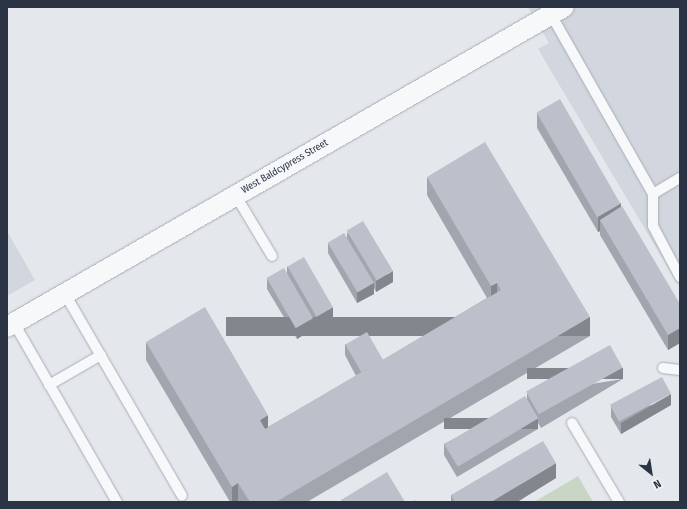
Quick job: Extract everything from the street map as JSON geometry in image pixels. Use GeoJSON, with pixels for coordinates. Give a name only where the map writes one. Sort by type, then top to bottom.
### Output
{"type":"FeatureCollection","features":[{"type":"Feature","properties":{"kind":"street","name":"West Baldcypress Street"},"geometry":{"type":"LineString","coordinates":[[10,325],[236,196],[554,9]]}},
{"type":"Feature","properties":{"kind":"lane"},"geometry":{"type":"LineString","coordinates":[[554,9],[653,194],[654,226],[680,277]]}},
{"type":"Feature","properties":{"kind":"lane"},"geometry":{"type":"LineString","coordinates":[[653,194],[680,178]]}},
{"type":"Feature","properties":{"kind":"lane"},"geometry":{"type":"LineString","coordinates":[[236,196],[272,256]]}},
{"type":"Feature","properties":{"kind":"lane"},"geometry":{"type":"LineString","coordinates":[[65,294],[182,496]]}},
{"type":"Feature","properties":{"kind":"lane"},"geometry":{"type":"LineString","coordinates":[[10,325],[49,385],[117,502]]}},
{"type":"Feature","properties":{"kind":"lane"},"geometry":{"type":"LineString","coordinates":[[49,385],[101,356]]}},
{"type":"Feature","properties":{"kind":"lane"},"geometry":{"type":"LineString","coordinates":[[663,368],[680,370]]}},
{"type":"Feature","properties":{"kind":"lane"},"geometry":{"type":"LineString","coordinates":[[572,423],[619,502]]}},
{"type":"Feature","properties":{"kind":"shaded area"},"geometry":{"type":"Polygon","coordinates":[[[528,7],[680,7],[680,288],[538,49],[549,43],[528,7]]]}},
{"type":"Feature","properties":{"kind":"shaded area"},"geometry":{"type":"Polygon","coordinates":[[[7,231],[35,280],[7,296],[7,231]]]}},
{"type":"Feature","properties":{"kind":"green space"},"geometry":{"type":"Polygon","coordinates":[[[578,476],[593,502],[534,502],[578,476]]]}},
{"type":"Feature","properties":{"kind":"building"},"geometry":{"type":"Polygon","coordinates":[[[560,99],[620,204],[597,217],[537,112],[560,99]]]}},
{"type":"Feature","properties":{"kind":"building"},"geometry":{"type":"Polygon","coordinates":[[[485,142],[590,317],[276,502],[250,502],[238,483],[232,487],[146,342],[205,307],[268,415],[260,420],[265,429],[501,290],[497,283],[491,286],[427,177],[485,142]]]}},
{"type":"Feature","properties":{"kind":"building"},"geometry":{"type":"Polygon","coordinates":[[[622,206],[680,304],[680,328],[668,335],[600,220],[622,206]]]}},
{"type":"Feature","properties":{"kind":"building"},"geometry":{"type":"Polygon","coordinates":[[[363,221],[393,271],[377,281],[347,231],[363,221]]]}},
{"type":"Feature","properties":{"kind":"building"},"geometry":{"type":"Polygon","coordinates":[[[344,233],[374,283],[358,293],[328,243],[344,233]]]}},
{"type":"Feature","properties":{"kind":"building"},"geometry":{"type":"Polygon","coordinates":[[[304,257],[333,307],[317,317],[288,266],[304,257]]]}},
{"type":"Feature","properties":{"kind":"building"},"geometry":{"type":"Polygon","coordinates":[[[284,268],[313,318],[296,328],[267,278],[284,268]]]}},
{"type":"Feature","properties":{"kind":"building"},"geometry":{"type":"Polygon","coordinates":[[[367,332],[383,360],[361,372],[345,344],[367,332]]]}},
{"type":"Feature","properties":{"kind":"building"},"geometry":{"type":"Polygon","coordinates":[[[610,345],[623,368],[539,414],[526,392],[610,345]]]}},
{"type":"Feature","properties":{"kind":"building"},"geometry":{"type":"Polygon","coordinates":[[[662,377],[671,394],[619,421],[610,405],[662,377]]]}},
{"type":"Feature","properties":{"kind":"building"},"geometry":{"type":"Polygon","coordinates":[[[525,396],[538,418],[458,467],[444,444],[525,396]]]}},
{"type":"Feature","properties":{"kind":"building"},"geometry":{"type":"Polygon","coordinates":[[[543,441],[556,463],[491,502],[455,502],[451,495],[543,441]]]}},
{"type":"Feature","properties":{"kind":"building"},"geometry":{"type":"Polygon","coordinates":[[[387,472],[405,502],[342,502],[341,500],[387,472]]]}}]}
